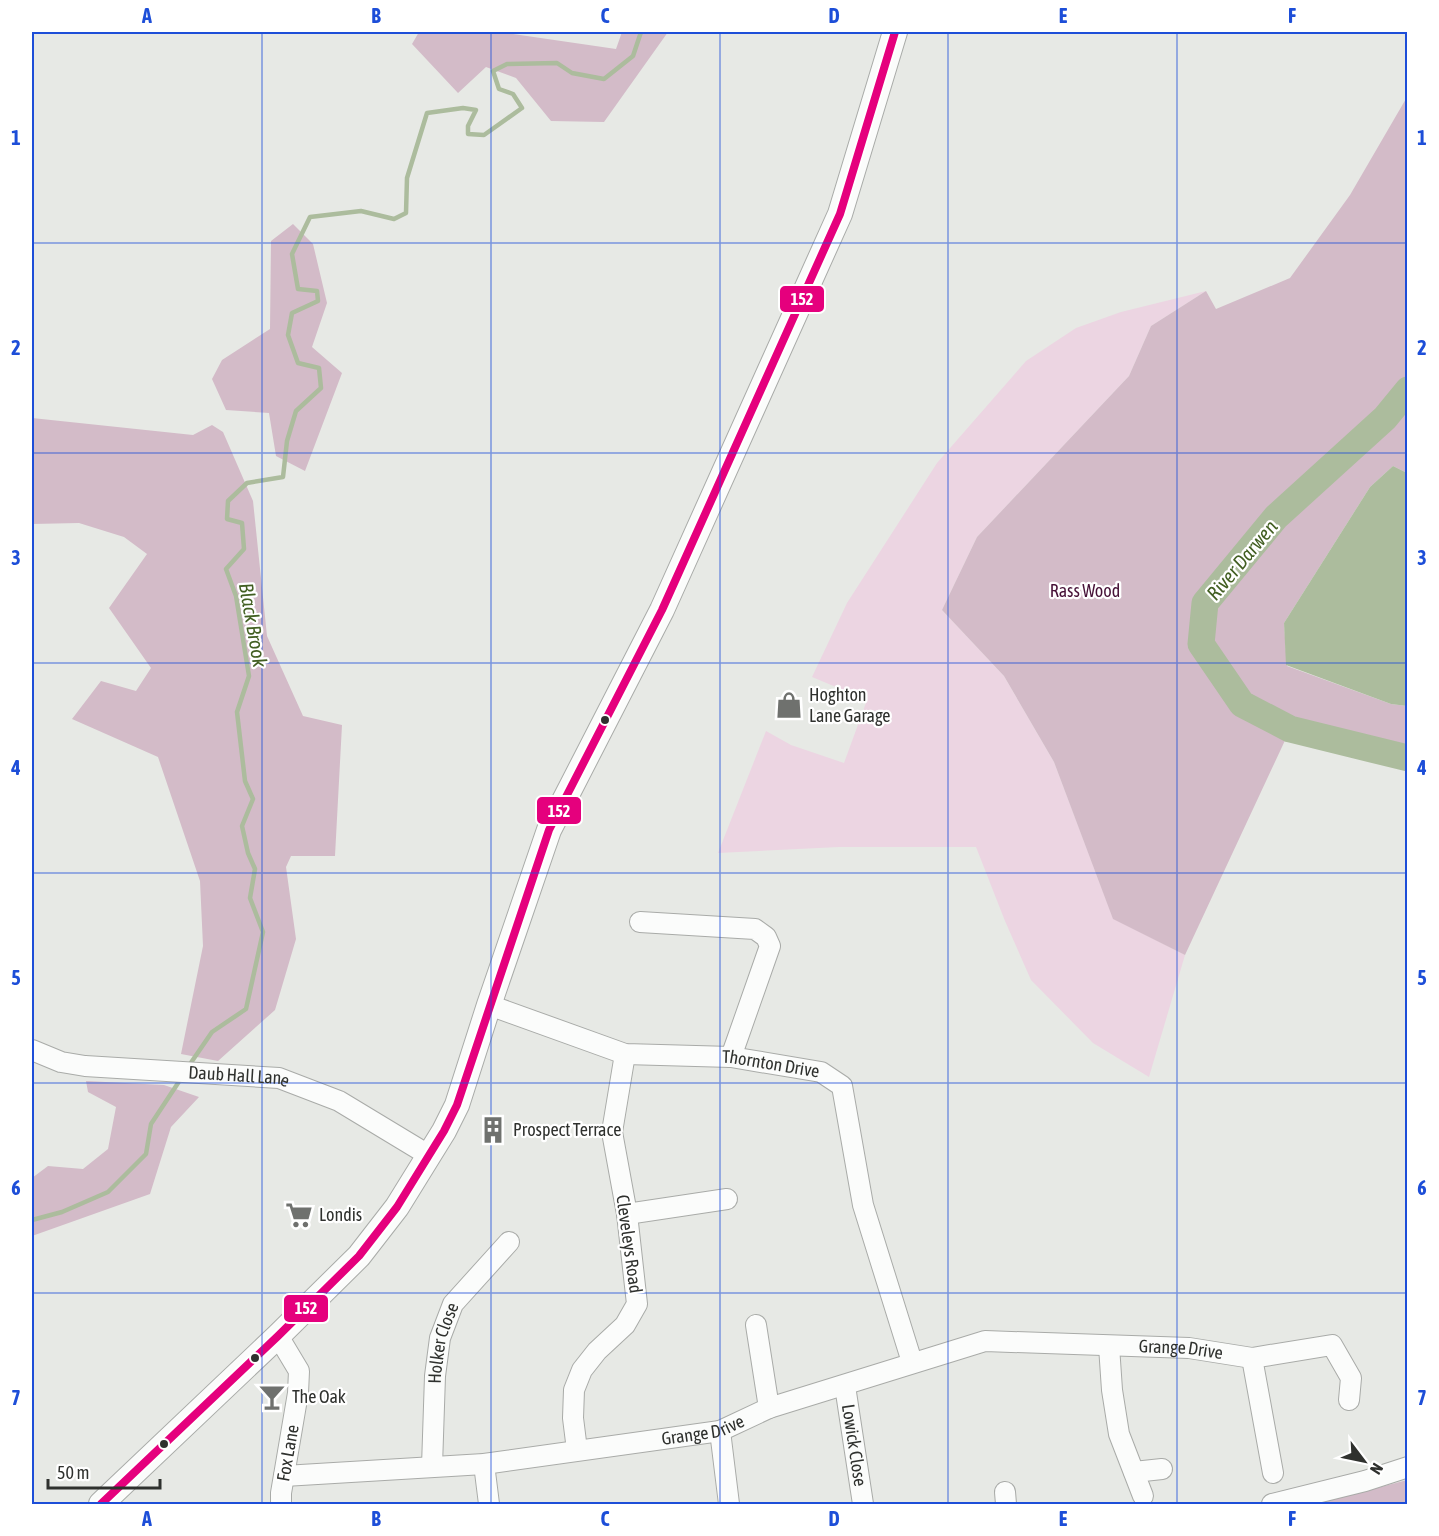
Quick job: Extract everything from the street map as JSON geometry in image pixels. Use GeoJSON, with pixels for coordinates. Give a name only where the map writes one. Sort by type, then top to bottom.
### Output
{"type":"FeatureCollection","features":[{"type":"Feature","properties":{"kind":"main road"},"geometry":{"type":"LineString","coordinates":[[101,1504],[359,1256],[397,1207],[430,1155],[457,1105],[549,830],[662,610],[840,214],[895,32]]}},
{"type":"Feature","properties":{"kind":"street"},"geometry":{"type":"LineString","coordinates":[[640,922],[755,929],[766,937],[770,946],[731,1057]]}},
{"type":"Feature","properties":{"kind":"street","name":"Thornton Drive"},"geometry":{"type":"LineString","coordinates":[[489,1005],[625,1054],[731,1057],[821,1072],[842,1086],[863,1205],[912,1362]]}},
{"type":"Feature","properties":{"kind":"street","name":"Daub Hall Lane"},"geometry":{"type":"LineString","coordinates":[[32,1050],[61,1062],[85,1066],[279,1078],[339,1101],[430,1155]]}},
{"type":"Feature","properties":{"kind":"street","name":"Cleveleys Road"},"geometry":{"type":"LineString","coordinates":[[577,1450],[573,1418],[574,1390],[582,1370],[597,1351],[625,1325],[638,1304],[627,1214],[612,1132],[625,1054]]}},
{"type":"Feature","properties":{"kind":"street"},"geometry":{"type":"LineString","coordinates":[[627,1214],[727,1199]]}},
{"type":"Feature","properties":{"kind":"street","name":"Holker Close"},"geometry":{"type":"LineString","coordinates":[[432,1466],[435,1376],[440,1338],[453,1304],[509,1242]]}},
{"type":"Feature","properties":{"kind":"street"},"geometry":{"type":"LineString","coordinates":[[756,1325],[770,1408]]}},
{"type":"Feature","properties":{"kind":"street","name":"Fox Lane"},"geometry":{"type":"LineString","coordinates":[[278,1336],[298,1371],[298,1393],[280,1493],[281,1504]]}},
{"type":"Feature","properties":{"kind":"street","name":"Grange Drive"},"geometry":{"type":"LineString","coordinates":[[284,1476],[484,1464],[720,1431],[770,1408],[985,1341],[1189,1348],[1252,1358],[1332,1345],[1351,1378],[1349,1400]]}},
{"type":"Feature","properties":{"kind":"street"},"geometry":{"type":"LineString","coordinates":[[1109,1346],[1112,1390],[1119,1434],[1143,1496]]}},
{"type":"Feature","properties":{"kind":"street"},"geometry":{"type":"LineString","coordinates":[[1252,1358],[1273,1473]]}},
{"type":"Feature","properties":{"kind":"street","name":"Lowick Close"},"geometry":{"type":"LineString","coordinates":[[845,1386],[863,1504]]}},
{"type":"Feature","properties":{"kind":"street"},"geometry":{"type":"LineString","coordinates":[[720,1431],[729,1504]]}},
{"type":"Feature","properties":{"kind":"street"},"geometry":{"type":"LineString","coordinates":[[484,1464],[489,1504]]}},
{"type":"Feature","properties":{"kind":"street"},"geometry":{"type":"LineString","coordinates":[[1272,1504],[1407,1467]]}},
{"type":"Feature","properties":{"kind":"street"},"geometry":{"type":"LineString","coordinates":[[1134,1472],[1162,1469]]}},
{"type":"Feature","properties":{"kind":"shaded area"},"geometry":{"type":"Polygon","coordinates":[[[1206,291],[1151,326],[1129,376],[977,537],[942,610],[1004,676],[1054,762],[1113,918],[1185,955],[1149,1077],[1093,1043],[1031,980],[976,847],[839,847],[718,853],[766,731],[791,745],[844,763],[867,700],[812,677],[847,603],[937,463],[1026,361],[1076,328],[1121,312],[1206,291]]]}},
{"type":"Feature","properties":{"kind":"shaded area"},"geometry":{"type":"Polygon","coordinates":[[[1393,466],[1407,473],[1407,706],[1391,704],[1286,665],[1284,623],[1370,487],[1393,466]]]}},
{"type":"Feature","properties":{"kind":"green space"},"geometry":{"type":"Polygon","coordinates":[[[419,32],[500,32],[616,49],[622,32],[668,32],[604,122],[551,121],[516,78],[486,67],[458,93],[412,44],[419,32]]]}},
{"type":"Feature","properties":{"kind":"green space","name":"Rass Wood"},"geometry":{"type":"Polygon","coordinates":[[[1407,97],[1407,382],[1381,415],[1274,513],[1200,600],[1194,645],[1238,708],[1288,734],[1185,955],[1113,919],[1054,762],[1004,676],[942,610],[977,537],[1129,376],[1151,326],[1206,291],[1216,309],[1290,278],[1350,195],[1407,97]]]}},
{"type":"Feature","properties":{"kind":"green space"},"geometry":{"type":"Polygon","coordinates":[[[293,224],[313,244],[327,303],[312,347],[342,373],[305,471],[276,456],[269,413],[226,410],[212,379],[222,360],[270,329],[271,241],[293,224]]]}},
{"type":"Feature","properties":{"kind":"green space"},"geometry":{"type":"Polygon","coordinates":[[[1407,406],[1407,473],[1393,466],[1370,487],[1284,623],[1287,666],[1391,704],[1407,706],[1407,749],[1292,723],[1244,697],[1210,644],[1211,606],[1282,521],[1407,406]]]}},
{"type":"Feature","properties":{"kind":"green space"},"geometry":{"type":"Polygon","coordinates":[[[32,418],[193,435],[212,425],[223,432],[253,501],[267,636],[303,716],[342,725],[335,856],[291,856],[286,867],[296,939],[275,1010],[218,1061],[181,1054],[203,946],[200,881],[158,757],[72,719],[101,681],[136,691],[151,668],[109,608],[147,554],[124,537],[79,523],[32,524],[32,418]]]}},
{"type":"Feature","properties":{"kind":"green space"},"geometry":{"type":"Polygon","coordinates":[[[86,1081],[164,1085],[199,1097],[171,1127],[150,1194],[32,1236],[32,1178],[48,1166],[83,1169],[108,1149],[116,1107],[88,1092],[86,1081]]]}},
{"type":"Feature","properties":{"kind":"green space"},"geometry":{"type":"Polygon","coordinates":[[[1407,1480],[1407,1504],[1317,1504],[1407,1480]]]}},
{"type":"Feature","properties":{"kind":"waterway","name":"Black Brook"},"geometry":{"type":"LineString","coordinates":[[188,1067],[212,1032],[246,1009],[263,932],[250,898],[255,869],[248,853],[242,826],[253,799],[245,781],[237,712],[249,676],[236,596],[226,569],[244,549],[242,523],[227,519],[228,501],[247,483],[283,477],[287,441],[296,411],[321,388],[319,368],[298,363],[288,335],[292,313],[318,301],[317,291],[298,289],[292,254],[310,217],[361,211],[394,219],[406,213],[407,178],[427,113],[463,108],[476,110],[468,126],[468,134],[484,135],[522,108],[513,94],[499,89],[493,71],[507,64],[557,63],[572,73],[604,79],[633,56],[641,32]]}},
{"type":"Feature","properties":{"kind":"waterway","name":"River Darwen"},"geometry":{"type":"LineString","coordinates":[[1408,390],[1385,418],[1276,517],[1205,603],[1201,644],[1242,704],[1290,729],[1408,758]]}},
{"type":"Feature","properties":{"kind":"waterway","name":"Black Brook"},"geometry":{"type":"LineString","coordinates":[[32,1220],[62,1212],[108,1192],[146,1154],[151,1124],[182,1077]]}},
{"type":"Feature","properties":{"kind":"transit line","name":"152"},"geometry":{"type":"LineString","coordinates":[[101,1504],[359,1256],[397,1207],[444,1131],[457,1105],[549,830],[662,610],[840,214],[895,32]]}},
{"type":"Feature","properties":{"kind":"place","name":"Hoghton Lane Garage"},"geometry":{"type":"Point","coordinates":[789,705]}},
{"type":"Feature","properties":{"kind":"place","name":"Prospect Terrace"},"geometry":{"type":"Point","coordinates":[493,1130]}},
{"type":"Feature","properties":{"kind":"place","name":"Londis"},"geometry":{"type":"Point","coordinates":[299,1215]}},
{"type":"Feature","properties":{"kind":"place","name":"The Oak"},"geometry":{"type":"Point","coordinates":[272,1397]}}]}
